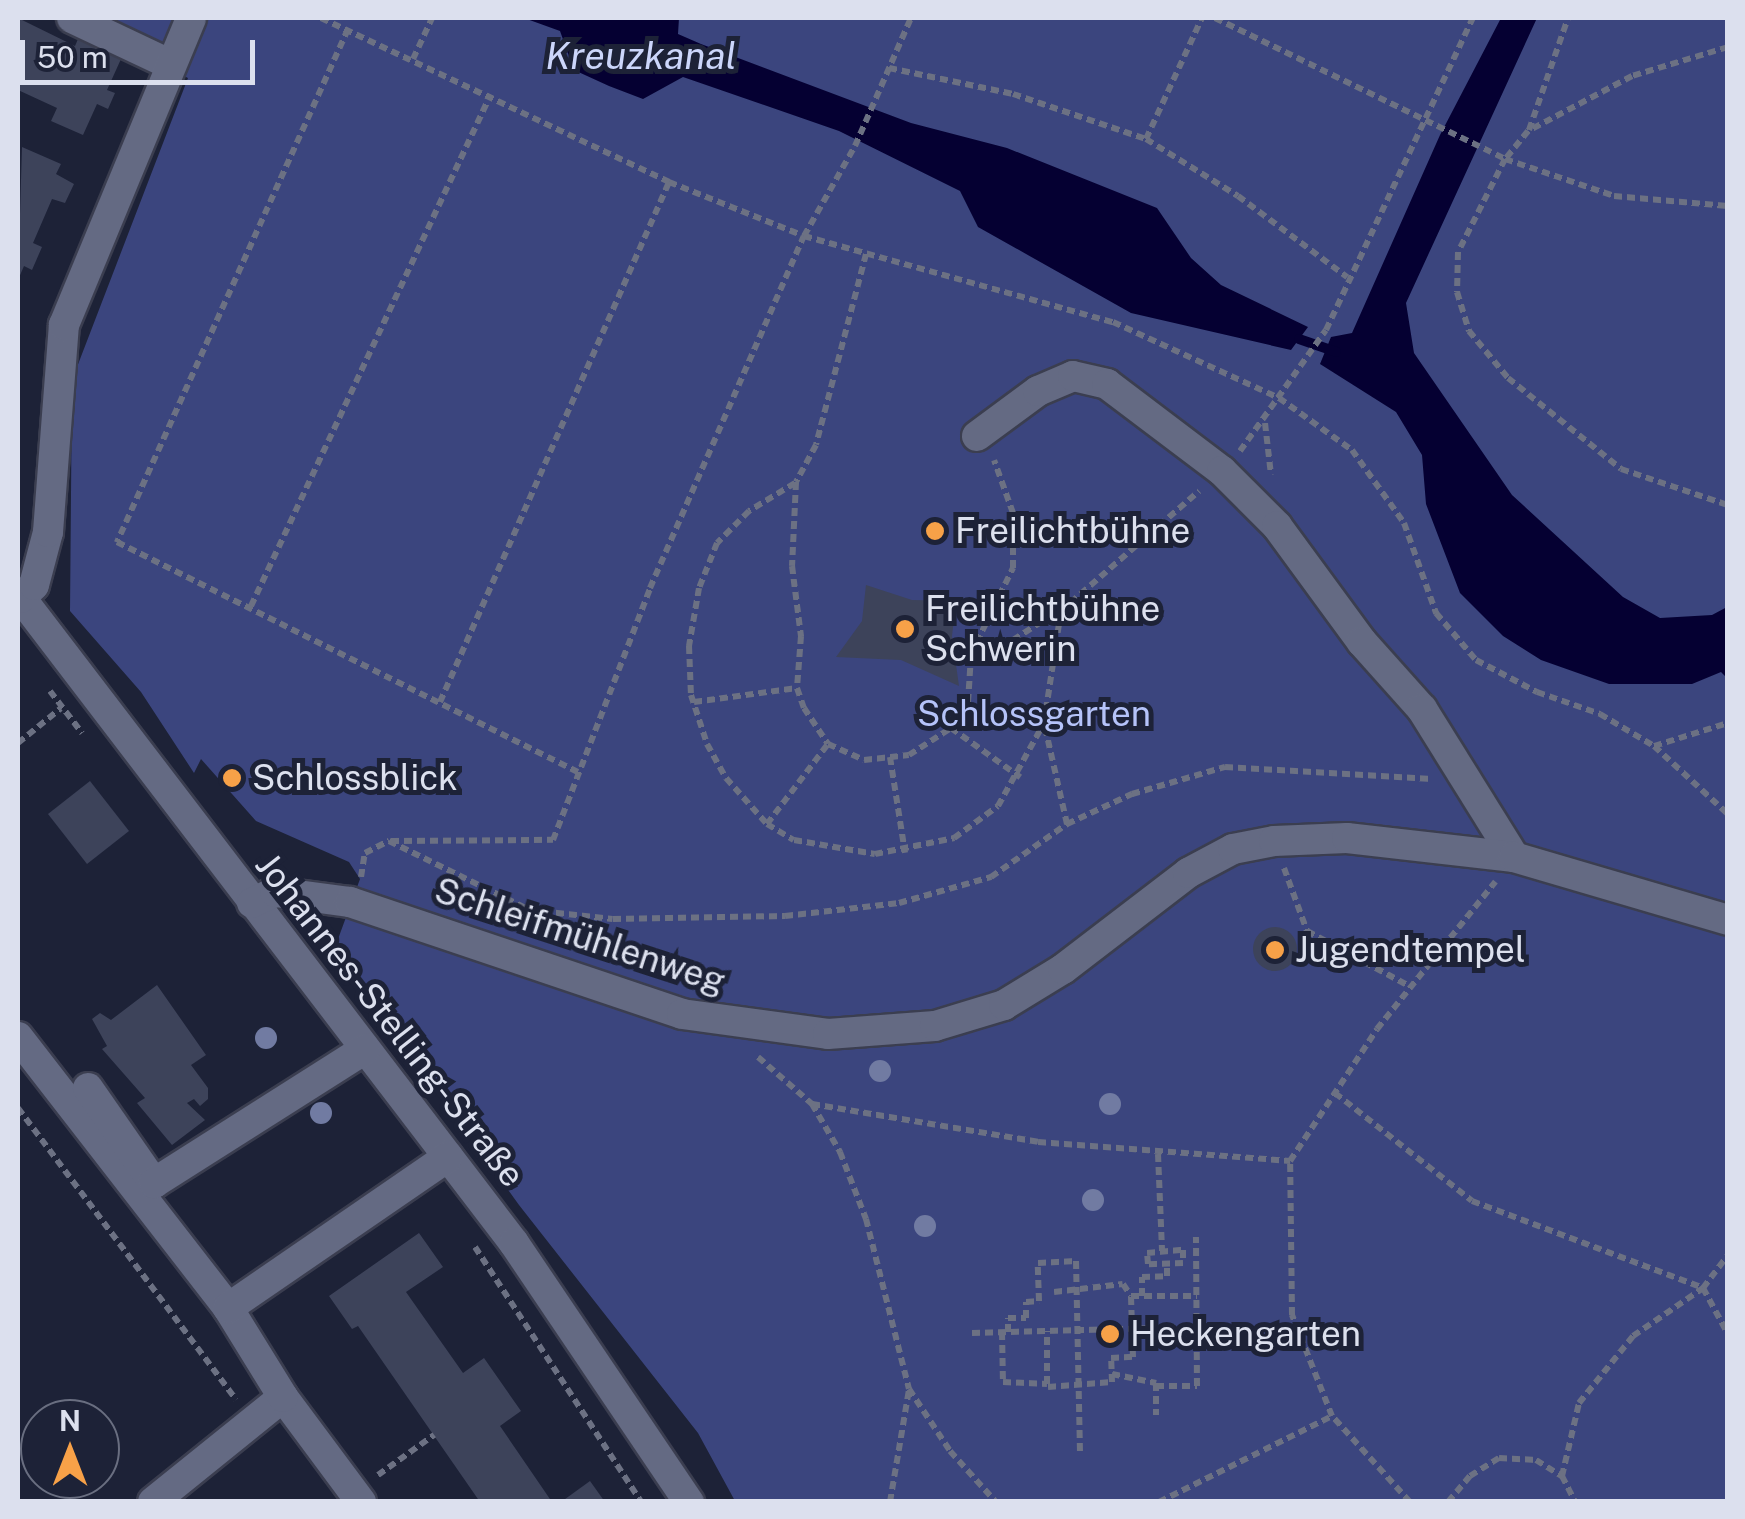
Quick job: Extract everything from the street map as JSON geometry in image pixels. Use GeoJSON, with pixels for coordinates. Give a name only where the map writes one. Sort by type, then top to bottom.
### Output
{"type":"FeatureCollection","features":[{"type":"Feature","properties":{"kind":"street"},"geometry":{"type":"LineString","coordinates":[[72,18],[168,63]]}},
{"type":"Feature","properties":{"kind":"street"},"geometry":{"type":"LineString","coordinates":[[19,596],[34,585],[48,532],[64,325],[168,63],[191,18]]}},
{"type":"Feature","properties":{"kind":"street"},"geometry":{"type":"LineString","coordinates":[[980,434],[1038,391],[1073,376],[1106,384],[1222,470],[1277,526],[1473,782],[1514,858]]}},
{"type":"Feature","properties":{"kind":"street","name":"Johannes-Stelling-Straße"},"geometry":{"type":"LineString","coordinates":[[19,596],[587,1344],[689,1502]]}},
{"type":"Feature","properties":{"kind":"street","name":"Schleifmühlenweg"},"geometry":{"type":"LineString","coordinates":[[252,902],[274,892],[350,902],[682,1014],[828,1034],[935,1026],[1004,1005],[1063,969],[1188,872],[1233,850],[1274,840],[1347,838],[1514,858],[1728,920]]}},
{"type":"Feature","properties":{"kind":"street"},"geometry":{"type":"LineString","coordinates":[[18,1037],[228,1308],[283,1396],[358,1497]]}},
{"type":"Feature","properties":{"kind":"street"},"geometry":{"type":"LineString","coordinates":[[88,1088],[154,1183],[365,1049]]}},
{"type":"Feature","properties":{"kind":"street"},"geometry":{"type":"LineString","coordinates":[[228,1308],[448,1158]]}},
{"type":"Feature","properties":{"kind":"street"},"geometry":{"type":"LineString","coordinates":[[152,1502],[283,1396]]}},
{"type":"Feature","properties":{"kind":"path"},"geometry":{"type":"LineString","coordinates":[[413,59],[432,18]]}},
{"type":"Feature","properties":{"kind":"path"},"geometry":{"type":"LineString","coordinates":[[360,878],[365,853],[389,840],[552,840],[619,661],[804,236],[855,146],[911,18]]}},
{"type":"Feature","properties":{"kind":"path"},"geometry":{"type":"LineString","coordinates":[[1146,138],[1202,18]]}},
{"type":"Feature","properties":{"kind":"path"},"geometry":{"type":"LineString","coordinates":[[1215,18],[1505,159],[1614,196],[1728,206]]}},
{"type":"Feature","properties":{"kind":"path"},"geometry":{"type":"LineString","coordinates":[[796,482],[750,510],[717,543],[699,588],[688,646],[694,702],[726,778],[767,824],[794,840],[905,853],[954,838],[998,806],[1020,777],[1044,724],[1061,611],[1222,470],[1326,330],[1347,277],[1473,18]]}},
{"type":"Feature","properties":{"kind":"path"},"geometry":{"type":"LineString","coordinates":[[1568,18],[1528,131],[1505,159],[1458,252],[1458,292],[1469,331],[1508,378],[1621,469],[1728,505]]}},
{"type":"Feature","properties":{"kind":"path"},"geometry":{"type":"LineString","coordinates":[[348,29],[118,542],[578,772]]}},
{"type":"Feature","properties":{"kind":"path"},"geometry":{"type":"LineString","coordinates":[[1528,131],[1632,76],[1728,47]]}},
{"type":"Feature","properties":{"kind":"path"},"geometry":{"type":"LineString","coordinates":[[889,68],[1013,94],[1146,138],[1238,196],[1347,277]]}},
{"type":"Feature","properties":{"kind":"path"},"geometry":{"type":"LineString","coordinates":[[251,606],[492,94]]}},
{"type":"Feature","properties":{"kind":"path"},"geometry":{"type":"LineString","coordinates":[[440,702],[669,182]]}},
{"type":"Feature","properties":{"kind":"path"},"geometry":{"type":"LineString","coordinates":[[866,254],[816,445],[796,482],[797,688],[828,744],[864,760],[910,755],[951,728],[968,702],[971,656],[1013,568],[1013,513],[980,434]]}},
{"type":"Feature","properties":{"kind":"path"},"geometry":{"type":"LineString","coordinates":[[971,656],[1013,640],[1068,604]]}},
{"type":"Feature","properties":{"kind":"path"},"geometry":{"type":"LineString","coordinates":[[694,702],[797,688]]}},
{"type":"Feature","properties":{"kind":"path"},"geometry":{"type":"LineString","coordinates":[[18,743],[61,708]]}},
{"type":"Feature","properties":{"kind":"path"},"geometry":{"type":"LineString","coordinates":[[1654,746],[1728,723]]}},
{"type":"Feature","properties":{"kind":"path"},"geometry":{"type":"LineString","coordinates":[[1044,724],[1066,824]]}},
{"type":"Feature","properties":{"kind":"path"},"geometry":{"type":"LineString","coordinates":[[951,728],[1020,777]]}},
{"type":"Feature","properties":{"kind":"path"},"geometry":{"type":"LineString","coordinates":[[767,824],[828,744]]}},
{"type":"Feature","properties":{"kind":"path"},"geometry":{"type":"LineString","coordinates":[[890,757],[905,853]]}},
{"type":"Feature","properties":{"kind":"path"},"geometry":{"type":"LineString","coordinates":[[389,840],[530,910],[612,920],[785,916],[900,903],[991,877],[1066,824],[1132,794],[1225,767],[1473,782]]}},
{"type":"Feature","properties":{"kind":"path"},"geometry":{"type":"LineString","coordinates":[[1274,840],[1306,931],[1409,986]]}},
{"type":"Feature","properties":{"kind":"path"},"geometry":{"type":"LineString","coordinates":[[1410,1502],[1332,1416],[1292,1315],[1290,1161],[1409,986],[1514,858]]}},
{"type":"Feature","properties":{"kind":"path"},"geometry":{"type":"LineString","coordinates":[[746,1053],[761,1058],[812,1104],[866,1219],[909,1389],[950,1451],[996,1502]]}},
{"type":"Feature","properties":{"kind":"path"},"geometry":{"type":"LineString","coordinates":[[1335,1093],[1472,1201],[1703,1288],[1728,1334]]}},
{"type":"Feature","properties":{"kind":"path"},"geometry":{"type":"LineString","coordinates":[[812,1104],[1038,1142],[1290,1161]]}},
{"type":"Feature","properties":{"kind":"path"},"geometry":{"type":"LineString","coordinates":[[18,1108],[252,1421]]}},
{"type":"Feature","properties":{"kind":"path"},"geometry":{"type":"LineString","coordinates":[[1158,1154],[1162,1252]]}},
{"type":"Feature","properties":{"kind":"path"},"geometry":{"type":"LineString","coordinates":[[1112,1374],[1156,1386],[1198,1386],[1196,1237]]}},
{"type":"Feature","properties":{"kind":"path"},"geometry":{"type":"LineString","coordinates":[[469,1238],[642,1502]]}},
{"type":"Feature","properties":{"kind":"path"},"geometry":{"type":"LineString","coordinates":[[1183,1250],[1184,1262],[1148,1264],[1147,1252],[1162,1252],[1183,1250]]}},
{"type":"Feature","properties":{"kind":"path"},"geometry":{"type":"LineString","coordinates":[[1562,1476],[1579,1403],[1633,1336],[1703,1288],[1728,1255]]}},
{"type":"Feature","properties":{"kind":"path"},"geometry":{"type":"LineString","coordinates":[[1054,1292],[1076,1292],[1123,1284],[1131,1296],[1133,1357],[1111,1358],[1112,1382],[1078,1384],[1047,1386],[1003,1382],[1008,1318],[1026,1318],[1026,1302],[1039,1302],[1038,1263],[1072,1259],[1076,1292],[1076,1330],[1078,1384],[1080,1455]]}},
{"type":"Feature","properties":{"kind":"path"},"geometry":{"type":"LineString","coordinates":[[1142,1296],[1142,1277],[1166,1276],[1166,1264]]}},
{"type":"Feature","properties":{"kind":"path"},"geometry":{"type":"LineString","coordinates":[[1131,1296],[1198,1296]]}},
{"type":"Feature","properties":{"kind":"path"},"geometry":{"type":"LineString","coordinates":[[972,1333],[1198,1327]]}},
{"type":"Feature","properties":{"kind":"path"},"geometry":{"type":"LineString","coordinates":[[1047,1331],[1047,1386]]}},
{"type":"Feature","properties":{"kind":"path"},"geometry":{"type":"LineString","coordinates":[[1156,1386],[1156,1416]]}},
{"type":"Feature","properties":{"kind":"path"},"geometry":{"type":"LineString","coordinates":[[890,1502],[909,1389]]}},
{"type":"Feature","properties":{"kind":"path"},"geometry":{"type":"LineString","coordinates":[[1160,1502],[1332,1416]]}},
{"type":"Feature","properties":{"kind":"path"},"geometry":{"type":"LineString","coordinates":[[358,1497],[434,1435]]}},
{"type":"Feature","properties":{"kind":"path"},"geometry":{"type":"LineString","coordinates":[[1448,1502],[1499,1458],[1536,1460],[1562,1476],[1575,1502]]}},
{"type":"Feature","properties":{"kind":"green space","name":"Schlossgarten"},"geometry":{"type":"Polygon","coordinates":[[[72,18],[1727,18],[1727,1501],[735,1501],[698,1433],[519,1205],[334,950],[360,879],[349,862],[256,821],[201,759],[194,773],[141,692],[70,611],[72,380],[188,78],[72,18]]]}},
{"type":"Feature","properties":{"kind":"water","name":"Kreuzkanal"},"geometry":{"type":"Polygon","coordinates":[[[524,18],[679,18],[678,34],[701,44],[911,123],[1007,148],[1157,208],[1191,258],[1221,285],[1308,327],[1291,350],[1131,313],[978,227],[960,191],[839,131],[683,77],[643,99],[574,70],[560,31],[524,18]]]}},
{"type":"Feature","properties":{"kind":"water"},"geometry":{"type":"Polygon","coordinates":[[[1501,18],[1537,18],[1406,303],[1414,353],[1512,495],[1623,597],[1660,618],[1712,615],[1727,607],[1727,678],[1721,672],[1692,684],[1609,684],[1541,660],[1503,636],[1460,593],[1426,504],[1422,455],[1396,412],[1320,364],[1331,337],[1352,333],[1440,135],[1501,18]]]}},
{"type":"Feature","properties":{"kind":"building"},"geometry":{"type":"Polygon","coordinates":[[[18,18],[75,46],[78,39],[98,48],[101,43],[121,59],[107,90],[115,93],[108,109],[97,104],[83,135],[51,121],[57,108],[18,90],[18,18]]]}},
{"type":"Feature","properties":{"kind":"building"},"geometry":{"type":"Polygon","coordinates":[[[22,147],[61,164],[56,174],[74,184],[65,203],[52,199],[33,243],[42,247],[32,270],[24,266],[18,280],[22,147]]]}},
{"type":"Feature","properties":{"kind":"building","name":"Freilichtbühne Schwerin"},"geometry":{"type":"Polygon","coordinates":[[[866,585],[912,600],[956,601],[952,636],[959,686],[901,660],[836,657],[862,621],[866,585]]]}},
{"type":"Feature","properties":{"kind":"building"},"geometry":{"type":"Polygon","coordinates":[[[90,781],[129,831],[87,864],[48,814],[90,781]]]}},
{"type":"Feature","properties":{"kind":"building","name":"Jugendtempel"},"geometry":{"type":"Polygon","coordinates":[[[1275,927],[1291,933],[1297,949],[1291,965],[1275,971],[1259,965],[1253,949],[1259,933],[1275,927]]]}},
{"type":"Feature","properties":{"kind":"building"},"geometry":{"type":"Polygon","coordinates":[[[157,985],[206,1055],[191,1065],[208,1088],[208,1099],[200,1106],[194,1099],[187,1103],[205,1120],[172,1145],[137,1103],[145,1098],[102,1049],[107,1046],[92,1019],[100,1013],[111,1020],[157,985]]]}},
{"type":"Feature","properties":{"kind":"building"},"geometry":{"type":"Polygon","coordinates":[[[419,1233],[443,1267],[406,1292],[463,1373],[484,1358],[521,1411],[500,1426],[552,1502],[480,1502],[358,1326],[352,1329],[329,1296],[419,1233]]]}},
{"type":"Feature","properties":{"kind":"building"},"geometry":{"type":"Polygon","coordinates":[[[590,1481],[605,1502],[561,1502],[590,1481]]]}},
{"type":"Feature","properties":{"kind":"waterway"},"geometry":{"type":"LineString","coordinates":[[1299,339],[1336,352]]}},
{"type":"Feature","properties":{"kind":"place","name":"Freilichtbühne"},"geometry":{"type":"Point","coordinates":[935,531]}},
{"type":"Feature","properties":{"kind":"place","name":"Freilichtbühne Schwerin"},"geometry":{"type":"Point","coordinates":[905,629]}},
{"type":"Feature","properties":{"kind":"place","name":"Schlossblick"},"geometry":{"type":"Point","coordinates":[232,778]}},
{"type":"Feature","properties":{"kind":"place","name":"Jugendtempel"},"geometry":{"type":"Point","coordinates":[1275,950]}},
{"type":"Feature","properties":{"kind":"place","name":"Heckengarten"},"geometry":{"type":"Point","coordinates":[1110,1334]}}]}
